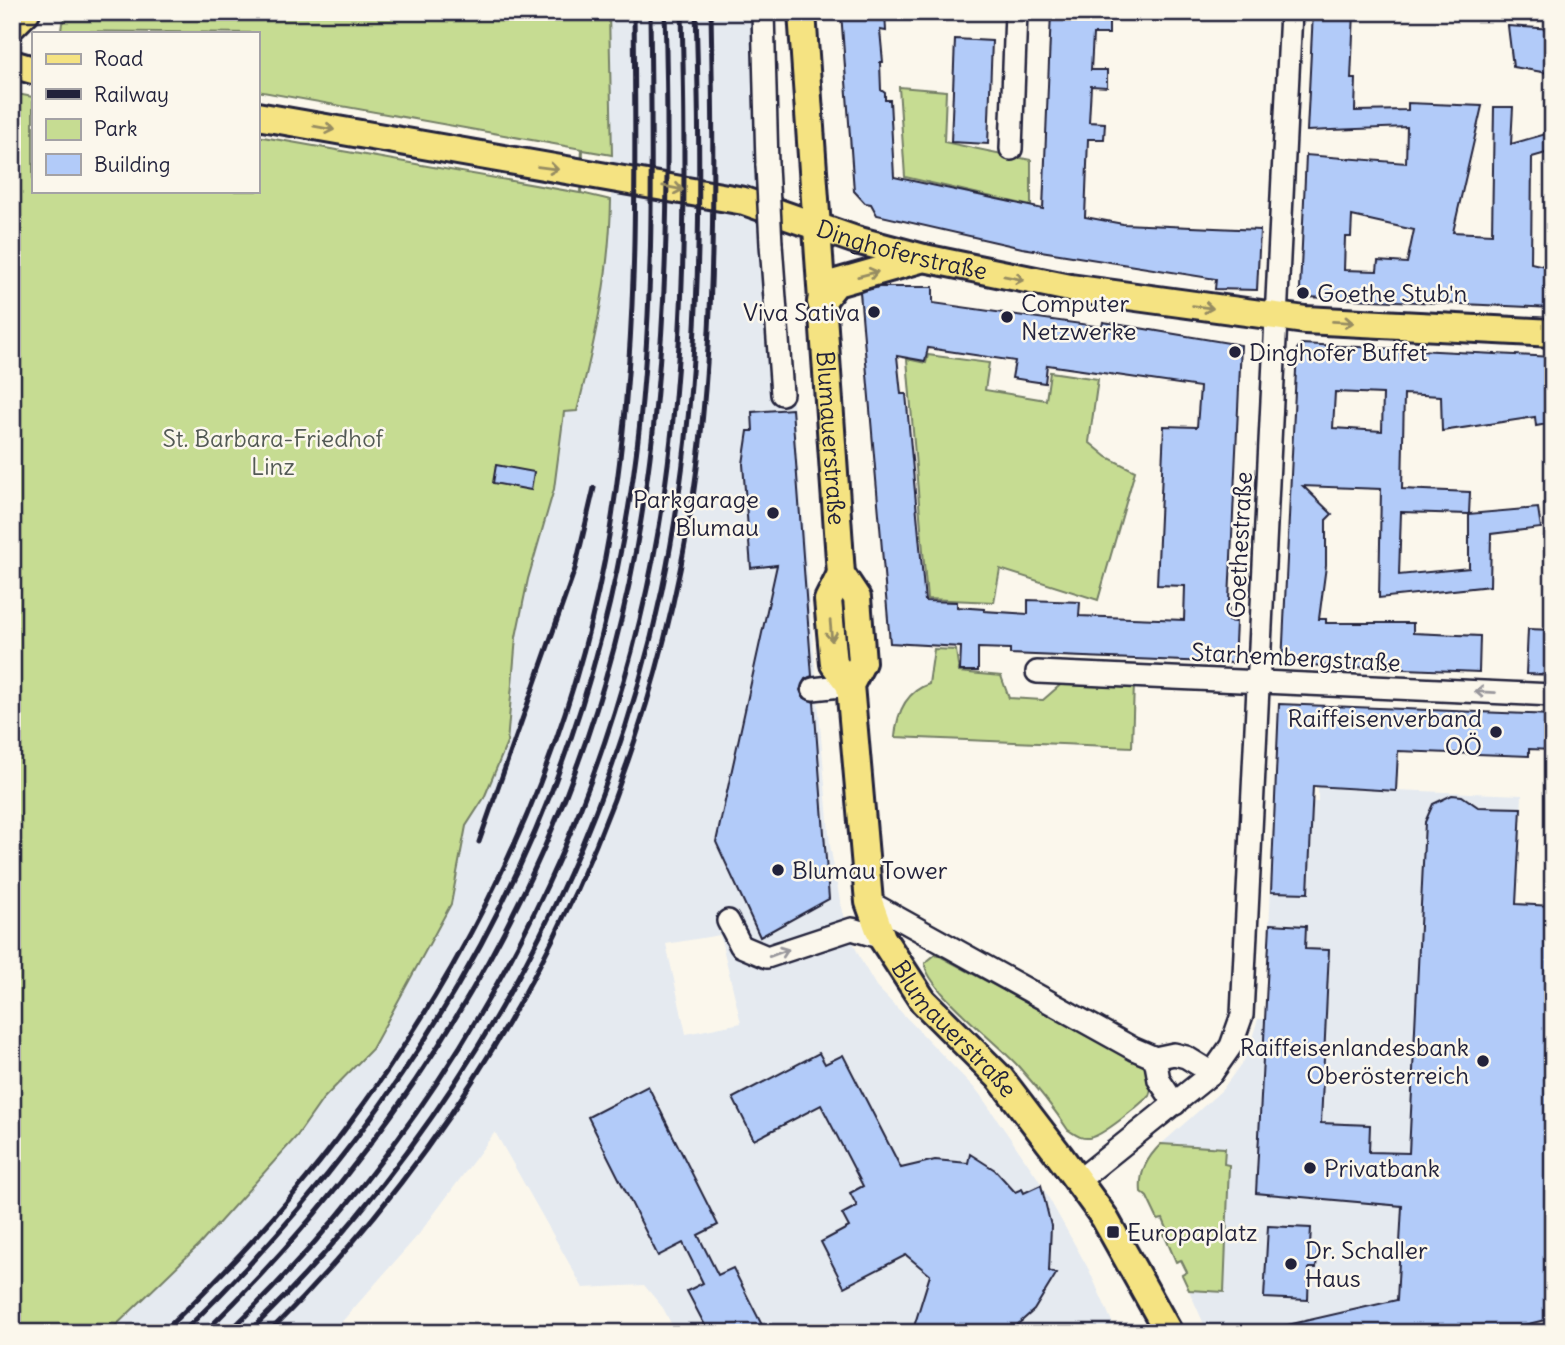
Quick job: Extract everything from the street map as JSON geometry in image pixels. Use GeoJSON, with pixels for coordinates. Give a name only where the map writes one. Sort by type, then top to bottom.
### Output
{"type":"FeatureCollection","features":[{"type":"Feature","properties":{"kind":"main road"},"geometry":{"type":"LineString","coordinates":[[12,26],[26,12]]}},
{"type":"Feature","properties":{"kind":"main road","name":"Blumauerstraße"},"geometry":{"type":"LineString","coordinates":[[802,12],[841,574],[828,600],[834,664],[850,685],[869,902],[882,938],[923,1001],[999,1078],[1104,1217],[1169,1333]]}},
{"type":"Feature","properties":{"kind":"main road"},"geometry":{"type":"LineString","coordinates":[[12,64],[32,70]]}},
{"type":"Feature","properties":{"kind":"main road","name":"Dinghoferstraße"},"geometry":{"type":"LineString","coordinates":[[259,116],[744,201],[924,258],[1070,288],[1276,316],[1553,333]]}},
{"type":"Feature","properties":{"kind":"main road"},"geometry":{"type":"LineString","coordinates":[[821,302],[836,284],[924,258]]}},
{"type":"Feature","properties":{"kind":"street"},"geometry":{"type":"LineString","coordinates":[[763,12],[767,165],[782,394]]}},
{"type":"Feature","properties":{"kind":"street"},"geometry":{"type":"LineString","coordinates":[[1011,149],[1016,12]]}},
{"type":"Feature","properties":{"kind":"street","name":"Goethestraße"},"geometry":{"type":"LineString","coordinates":[[1078,1181],[1212,1073],[1231,1046],[1244,999],[1292,12]]}},
{"type":"Feature","properties":{"kind":"street","name":"Starhembergstraße"},"geometry":{"type":"LineString","coordinates":[[1037,672],[1553,695]]}},
{"type":"Feature","properties":{"kind":"street"},"geometry":{"type":"LineString","coordinates":[[813,689],[850,685]]}},
{"type":"Feature","properties":{"kind":"street"},"geometry":{"type":"LineString","coordinates":[[869,902],[1164,1056],[1197,1062],[1212,1073]]}},
{"type":"Feature","properties":{"kind":"street"},"geometry":{"type":"LineString","coordinates":[[728,921],[741,946],[767,957],[852,929],[882,938]]}},
{"type":"Feature","properties":{"kind":"street"},"geometry":{"type":"LineString","coordinates":[[1164,1056],[1159,1080],[1175,1104]]}},
{"type":"Feature","properties":{"kind":"shaded area"},"geometry":{"type":"Polygon","coordinates":[[[609,12],[773,12],[780,246],[830,845],[842,912],[852,929],[850,936],[876,986],[979,1093],[1037,1177],[1089,1270],[1117,1333],[676,1333],[663,1308],[644,1285],[583,1288],[495,1132],[419,1234],[332,1333],[108,1333],[199,1245],[297,1136],[323,1099],[372,1049],[451,904],[466,826],[484,798],[507,743],[516,637],[528,579],[554,489],[564,412],[588,369],[598,323],[611,218],[609,12]],[[720,935],[666,944],[686,1034],[741,1023],[720,935]]]}},
{"type":"Feature","properties":{"kind":"shaded area"},"geometry":{"type":"Polygon","coordinates":[[[1318,787],[1522,795],[1517,904],[1553,906],[1553,1319],[1493,1333],[1208,1333],[1182,1275],[1187,1271],[1181,1260],[1176,1262],[1162,1234],[1167,1231],[1162,1219],[1158,1220],[1147,1197],[1141,1192],[1142,1172],[1150,1154],[1222,1090],[1246,1057],[1258,1019],[1265,1019],[1275,800],[1318,802],[1318,787]]]}},
{"type":"Feature","properties":{"kind":"green space","name":"St. Barbara-Friedhof Linz"},"geometry":{"type":"Polygon","coordinates":[[[72,12],[609,12],[612,155],[583,150],[581,193],[611,200],[610,227],[605,280],[590,359],[577,411],[564,412],[554,489],[528,579],[516,637],[507,743],[484,798],[466,826],[451,904],[372,1049],[323,1099],[297,1136],[199,1245],[108,1333],[12,1333],[12,93],[32,97],[32,192],[259,192],[259,136],[580,193],[582,149],[259,91],[259,32],[61,31],[62,23],[72,12]]]}},
{"type":"Feature","properties":{"kind":"green space"},"geometry":{"type":"Polygon","coordinates":[[[899,87],[946,91],[944,142],[1031,160],[1031,206],[905,177],[899,87]]]}},
{"type":"Feature","properties":{"kind":"green space"},"geometry":{"type":"Polygon","coordinates":[[[928,355],[989,363],[985,390],[1046,400],[1050,372],[1098,379],[1089,442],[1107,457],[1135,471],[1098,600],[1000,569],[994,602],[927,599],[907,359],[926,363],[928,355]]]}},
{"type":"Feature","properties":{"kind":"green space"},"geometry":{"type":"Polygon","coordinates":[[[934,649],[956,650],[959,672],[1001,676],[1009,698],[1043,700],[1066,680],[1134,683],[1132,747],[895,737],[904,704],[914,692],[929,684],[934,649]]]}},
{"type":"Feature","properties":{"kind":"green space"},"geometry":{"type":"Polygon","coordinates":[[[936,954],[1144,1066],[1152,1086],[1149,1096],[1095,1136],[1083,1138],[1068,1130],[1018,1066],[964,1016],[937,986],[925,963],[936,954]]]}},
{"type":"Feature","properties":{"kind":"green space"},"geometry":{"type":"Polygon","coordinates":[[[1161,1144],[1225,1148],[1224,1164],[1229,1165],[1224,1292],[1189,1290],[1182,1275],[1187,1272],[1181,1260],[1176,1262],[1164,1234],[1168,1231],[1163,1219],[1158,1220],[1147,1197],[1141,1192],[1141,1178],[1145,1166],[1161,1144]]]}},
{"type":"Feature","properties":{"kind":"building"},"geometry":{"type":"Polygon","coordinates":[[[841,12],[885,12],[886,31],[880,30],[883,62],[880,62],[881,90],[885,93],[885,100],[890,100],[894,177],[1043,209],[1051,12],[1094,12],[1094,17],[1109,17],[1109,34],[1093,34],[1091,70],[1107,70],[1107,87],[1091,86],[1089,122],[1105,123],[1104,139],[1088,139],[1085,217],[1123,224],[1260,230],[1257,290],[1215,289],[1216,279],[1022,248],[877,215],[871,204],[865,203],[854,191],[841,12]]]}},
{"type":"Feature","properties":{"kind":"building"},"geometry":{"type":"Polygon","coordinates":[[[1313,12],[1354,12],[1351,79],[1356,79],[1355,111],[1408,110],[1408,103],[1482,106],[1453,232],[1492,234],[1494,107],[1513,107],[1511,144],[1553,132],[1553,151],[1532,157],[1531,263],[1553,268],[1553,308],[1306,297],[1300,290],[1306,155],[1406,163],[1407,127],[1307,131],[1313,12]],[[1352,216],[1351,237],[1345,237],[1344,270],[1377,271],[1378,261],[1407,263],[1414,230],[1352,216]]]}},
{"type":"Feature","properties":{"kind":"building"},"geometry":{"type":"Polygon","coordinates":[[[1508,26],[1553,29],[1553,69],[1548,69],[1548,73],[1513,67],[1508,26]]]}},
{"type":"Feature","properties":{"kind":"building"},"geometry":{"type":"Polygon","coordinates":[[[955,39],[992,41],[988,144],[951,142],[955,39]]]}},
{"type":"Feature","properties":{"kind":"building"},"geometry":{"type":"Polygon","coordinates":[[[879,287],[933,287],[933,303],[1102,327],[1103,322],[1241,345],[1228,621],[1236,622],[1234,663],[1010,654],[1010,649],[978,648],[978,671],[960,671],[961,647],[890,643],[860,292],[879,287]],[[928,348],[925,361],[897,356],[901,394],[906,394],[925,601],[957,602],[957,607],[1028,614],[1028,600],[1080,602],[1079,616],[1184,620],[1185,586],[1157,585],[1164,426],[1197,427],[1200,387],[1047,365],[1045,383],[1012,378],[1015,361],[928,348]]]}},
{"type":"Feature","properties":{"kind":"building"},"geometry":{"type":"Polygon","coordinates":[[[1301,344],[1553,357],[1553,423],[1536,426],[1535,417],[1442,431],[1441,396],[1404,394],[1402,489],[1470,492],[1469,514],[1538,508],[1541,528],[1491,534],[1490,586],[1379,598],[1381,489],[1303,486],[1332,514],[1326,520],[1326,566],[1319,619],[1326,619],[1326,623],[1413,623],[1413,633],[1480,636],[1479,672],[1282,664],[1297,349],[1301,344]],[[1335,392],[1333,428],[1382,431],[1383,394],[1335,392]],[[1401,512],[1399,575],[1469,568],[1469,514],[1401,512]]]}},
{"type":"Feature","properties":{"kind":"building"},"geometry":{"type":"Polygon","coordinates":[[[792,409],[812,676],[805,679],[800,690],[803,697],[814,702],[829,899],[760,937],[716,842],[777,565],[751,568],[743,464],[748,431],[753,431],[752,412],[792,409]]]}},
{"type":"Feature","properties":{"kind":"building"},"geometry":{"type":"Polygon","coordinates":[[[496,465],[534,472],[531,490],[493,483],[496,465]]]}},
{"type":"Feature","properties":{"kind":"building"},"geometry":{"type":"Polygon","coordinates":[[[1528,629],[1553,630],[1553,675],[1526,674],[1528,629]]]}},
{"type":"Feature","properties":{"kind":"building"},"geometry":{"type":"Polygon","coordinates":[[[1279,704],[1553,715],[1553,750],[1529,749],[1529,756],[1398,751],[1396,791],[1313,786],[1308,893],[1271,892],[1279,704]]]}},
{"type":"Feature","properties":{"kind":"building","name":"Raiffeisenlandesbank Oberösterreich"},"geometry":{"type":"Polygon","coordinates":[[[1452,795],[1462,796],[1478,807],[1521,808],[1516,904],[1553,906],[1553,1318],[1492,1333],[1284,1333],[1283,1326],[1397,1300],[1402,1206],[1256,1193],[1270,924],[1306,926],[1305,949],[1329,950],[1321,1123],[1370,1125],[1369,1152],[1409,1153],[1425,822],[1433,804],[1452,795]]]}},
{"type":"Feature","properties":{"kind":"building"},"geometry":{"type":"Polygon","coordinates":[[[819,1053],[825,1064],[843,1055],[901,1168],[935,1160],[968,1163],[970,1154],[995,1170],[1015,1192],[1022,1189],[1024,1193],[1041,1185],[1051,1226],[1049,1271],[1056,1274],[1034,1310],[1008,1333],[912,1333],[930,1275],[906,1255],[844,1287],[821,1242],[849,1227],[842,1214],[857,1206],[850,1193],[863,1186],[821,1105],[754,1140],[733,1098],[819,1053]]]}},
{"type":"Feature","properties":{"kind":"building"},"geometry":{"type":"Polygon","coordinates":[[[648,1086],[718,1225],[698,1235],[718,1275],[733,1268],[766,1333],[709,1333],[687,1291],[703,1283],[683,1243],[658,1256],[588,1117],[648,1086]]]}},
{"type":"Feature","properties":{"kind":"building","name":"Dr. Schaller Haus"},"geometry":{"type":"Polygon","coordinates":[[[1268,1226],[1311,1228],[1310,1245],[1318,1246],[1316,1268],[1309,1268],[1308,1300],[1264,1298],[1268,1226]]]}},
{"type":"Feature","properties":{"kind":"railway"},"geometry":{"type":"LineString","coordinates":[[162,1333],[244,1250],[320,1161],[390,1067],[452,968],[505,864],[550,756],[585,645],[610,530],[619,466],[626,401],[633,272],[634,12]]}},
{"type":"Feature","properties":{"kind":"railway"},"geometry":{"type":"LineString","coordinates":[[182,1333],[269,1242],[349,1148],[419,1048],[481,944],[534,835],[577,721],[610,602],[633,478],[640,420],[651,246],[650,12]]}},
{"type":"Feature","properties":{"kind":"railway"},"geometry":{"type":"LineString","coordinates":[[204,1333],[285,1248],[360,1157],[428,1062],[488,961],[540,857],[583,748],[617,636],[641,520],[650,457],[665,267],[665,12]]}},
{"type":"Feature","properties":{"kind":"railway"},"geometry":{"type":"LineString","coordinates":[[228,1333],[309,1249],[383,1159],[449,1064],[508,964],[559,860],[601,752],[635,641],[659,527],[668,463],[680,334],[682,270],[682,12]]}},
{"type":"Feature","properties":{"kind":"railway"},"geometry":{"type":"LineString","coordinates":[[248,1333],[322,1255],[391,1172],[454,1085],[510,992],[559,896],[601,797],[635,694],[662,590],[685,447],[692,375],[698,229],[696,12]]}},
{"type":"Feature","properties":{"kind":"railway"},"geometry":{"type":"LineString","coordinates":[[268,1333],[352,1243],[428,1146],[496,1044],[554,936],[604,824],[645,708],[676,590],[697,468],[703,411],[711,297],[711,12]]}},
{"type":"Feature","properties":{"kind":"railway"},"geometry":{"type":"LineString","coordinates":[[479,842],[575,569],[594,488]]}},
{"type":"Feature","properties":{"kind":"place","name":"Goethe Stub'n"},"geometry":{"type":"Point","coordinates":[1303,293]}},
{"type":"Feature","properties":{"kind":"place","name":"Viva Sativa"},"geometry":{"type":"Point","coordinates":[874,312]}},
{"type":"Feature","properties":{"kind":"place","name":"Computer Netzwerke"},"geometry":{"type":"Point","coordinates":[1007,317]}},
{"type":"Feature","properties":{"kind":"place","name":"Dinghofer Buffet"},"geometry":{"type":"Point","coordinates":[1235,352]}},
{"type":"Feature","properties":{"kind":"place","name":"Parkgarage Blumau"},"geometry":{"type":"Point","coordinates":[773,513]}},
{"type":"Feature","properties":{"kind":"place","name":"Raiffeisenverband OÖ"},"geometry":{"type":"Point","coordinates":[1496,732]}},
{"type":"Feature","properties":{"kind":"place","name":"Blumau Tower"},"geometry":{"type":"Point","coordinates":[778,870]}},
{"type":"Feature","properties":{"kind":"place","name":"Raiffeisenlandesbank Oberösterreich"},"geometry":{"type":"Point","coordinates":[1483,1061]}},
{"type":"Feature","properties":{"kind":"place","name":"Privatbank"},"geometry":{"type":"Point","coordinates":[1310,1168]}},
{"type":"Feature","properties":{"kind":"place","name":"Europaplatz"},"geometry":{"type":"Point","coordinates":[1113,1232]}},
{"type":"Feature","properties":{"kind":"place","name":"Dr. Schaller Haus"},"geometry":{"type":"Point","coordinates":[1291,1264]}}]}
